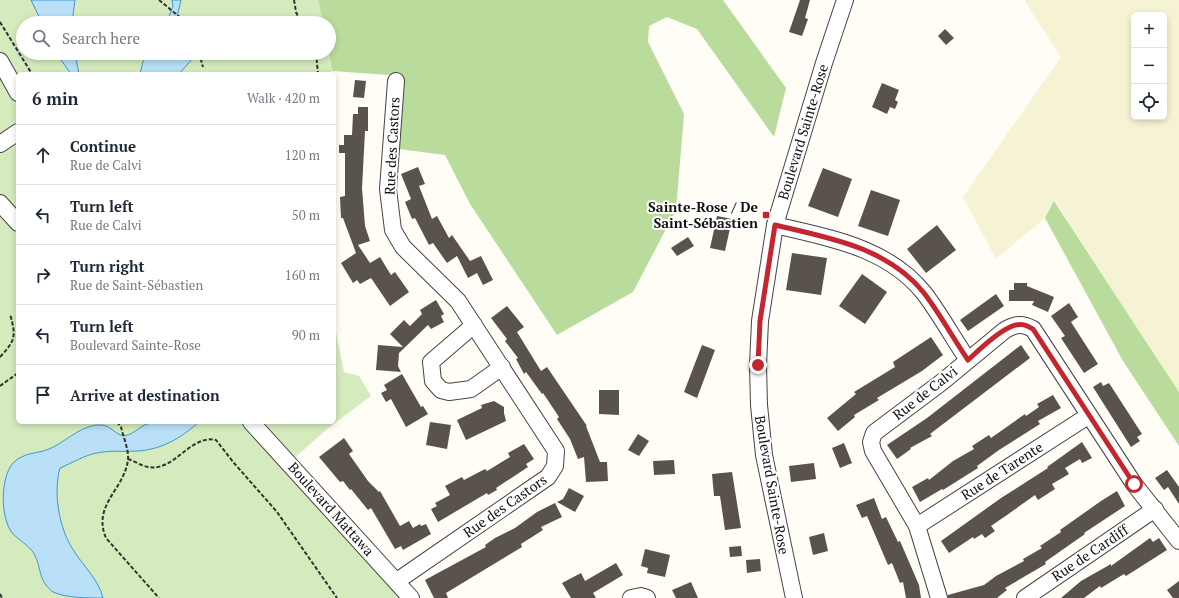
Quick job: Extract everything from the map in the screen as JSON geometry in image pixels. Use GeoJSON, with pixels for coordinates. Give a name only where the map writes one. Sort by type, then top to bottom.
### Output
{"type":"FeatureCollection","features":[{"type":"Feature","properties":{"kind":"street","name":"Boulevard Sainte-Rose"},"geometry":{"type":"LineString","coordinates":[[794,598],[764,456],[759,405],[758,365],[760,321],[775,225],[845,0]]}},
{"type":"Feature","properties":{"kind":"street"},"geometry":{"type":"LineString","coordinates":[[0,61],[16,89]]}},
{"type":"Feature","properties":{"kind":"street","name":"Rue des Castors"},"geometry":{"type":"LineString","coordinates":[[396,81],[388,189],[393,230],[403,248],[458,301],[556,450],[555,466],[548,477],[397,581]]}},
{"type":"Feature","properties":{"kind":"street"},"geometry":{"type":"LineString","coordinates":[[0,144],[16,133]]}},
{"type":"Feature","properties":{"kind":"street"},"geometry":{"type":"LineString","coordinates":[[0,203],[16,221]]}},
{"type":"Feature","properties":{"kind":"street"},"geometry":{"type":"LineString","coordinates":[[775,225],[847,242],[866,250],[891,264],[909,278],[924,293],[968,360]]}},
{"type":"Feature","properties":{"kind":"street","name":"Rue de Calvi"},"geometry":{"type":"LineString","coordinates":[[939,598],[917,526],[873,451],[871,442],[874,433],[884,424],[942,382],[1005,330],[1014,325],[1023,324],[1033,329],[1088,416],[1134,484],[1179,541]]}},
{"type":"Feature","properties":{"kind":"street"},"geometry":{"type":"LineString","coordinates":[[474,325],[431,362],[433,381],[441,390],[449,392],[471,389],[502,367]]}},
{"type":"Feature","properties":{"kind":"street","name":"Rue de Tarente"},"geometry":{"type":"LineString","coordinates":[[917,526],[1088,416]]}},
{"type":"Feature","properties":{"kind":"street","name":"Boulevard Mattawa"},"geometry":{"type":"LineString","coordinates":[[253,424],[411,598]]}},
{"type":"Feature","properties":{"kind":"street","name":"Rue de Cardiff"},"geometry":{"type":"LineString","coordinates":[[1025,598],[1155,509]]}},
{"type":"Feature","properties":{"kind":"street"},"geometry":{"type":"LineString","coordinates":[[631,598],[641,596],[647,598]]}},
{"type":"Feature","properties":{"kind":"path"},"geometry":{"type":"LineString","coordinates":[[159,0],[178,16]]}},
{"type":"Feature","properties":{"kind":"path"},"geometry":{"type":"LineString","coordinates":[[294,0],[298,16]]}},
{"type":"Feature","properties":{"kind":"path"},"geometry":{"type":"LineString","coordinates":[[0,22],[16,48]]}},
{"type":"Feature","properties":{"kind":"path"},"geometry":{"type":"LineString","coordinates":[[23,60],[31,72]]}},
{"type":"Feature","properties":{"kind":"path"},"geometry":{"type":"LineString","coordinates":[[201,60],[203,67]]}},
{"type":"Feature","properties":{"kind":"path"},"geometry":{"type":"LineString","coordinates":[[317,60],[318,72]]}},
{"type":"Feature","properties":{"kind":"path"},"geometry":{"type":"LineString","coordinates":[[0,357],[12,344],[15,332],[10,314]]}},
{"type":"Feature","properties":{"kind":"path"},"geometry":{"type":"LineString","coordinates":[[0,386],[16,374]]}},
{"type":"Feature","properties":{"kind":"path"},"geometry":{"type":"LineString","coordinates":[[119,424],[128,459],[125,471],[108,500],[102,518],[103,530],[106,538],[159,598]]}},
{"type":"Feature","properties":{"kind":"path"},"geometry":{"type":"LineString","coordinates":[[128,459],[148,467],[157,467],[167,464],[200,441],[208,438],[216,440],[277,512],[337,598]]}},
{"type":"Feature","properties":{"kind":"path"},"geometry":{"type":"LineString","coordinates":[[0,594],[2,598]]}},
{"type":"Feature","properties":{"kind":"shaded area"},"geometry":{"type":"Polygon","coordinates":[[[1024,0],[1179,0],[1179,392],[1055,201],[1045,218],[996,259],[963,197],[1061,57],[1024,0]]]}},
{"type":"Feature","properties":{"kind":"green space"},"geometry":{"type":"Polygon","coordinates":[[[0,0],[318,0],[321,16],[16,16],[16,60],[330,60],[332,72],[16,72],[16,424],[334,424],[289,463],[411,598],[0,598],[0,0]]]}},
{"type":"Feature","properties":{"kind":"green space"},"geometry":{"type":"Polygon","coordinates":[[[318,0],[723,0],[786,88],[774,137],[697,29],[667,17],[649,26],[648,42],[684,114],[676,210],[633,292],[557,335],[470,204],[445,155],[399,149],[403,76],[332,71],[330,60],[336,60],[336,16],[321,16],[318,0]]]}},
{"type":"Feature","properties":{"kind":"green space"},"geometry":{"type":"Polygon","coordinates":[[[1054,201],[1179,392],[1179,446],[1123,361],[1045,218],[1054,201]]]}},
{"type":"Feature","properties":{"kind":"green space"},"geometry":{"type":"Polygon","coordinates":[[[336,332],[344,372],[359,376],[371,396],[336,422],[336,332]]]}},
{"type":"Feature","properties":{"kind":"water"},"geometry":{"type":"Polygon","coordinates":[[[31,0],[75,0],[73,16],[39,16],[31,0]]]}},
{"type":"Feature","properties":{"kind":"water"},"geometry":{"type":"Polygon","coordinates":[[[172,0],[181,0],[177,16],[169,16],[173,6],[172,0]]]}},
{"type":"Feature","properties":{"kind":"water"},"geometry":{"type":"Polygon","coordinates":[[[61,60],[76,60],[79,72],[70,72],[61,60]]]}},
{"type":"Feature","properties":{"kind":"water"},"geometry":{"type":"Polygon","coordinates":[[[143,60],[191,60],[181,72],[140,72],[143,60]]]}},
{"type":"Feature","properties":{"kind":"water"},"geometry":{"type":"Polygon","coordinates":[[[196,424],[178,438],[162,446],[146,450],[112,451],[92,454],[60,468],[57,488],[58,509],[67,540],[94,578],[103,598],[70,597],[53,592],[44,583],[33,552],[13,534],[6,519],[3,498],[6,478],[9,470],[17,459],[49,449],[87,427],[101,425],[108,427],[120,435],[128,435],[144,425],[196,424]]]}},
{"type":"Feature","properties":{"kind":"building"},"geometry":{"type":"Polygon","coordinates":[[[800,0],[810,0],[805,18],[808,19],[802,36],[789,32],[800,0]]]}},
{"type":"Feature","properties":{"kind":"building"},"geometry":{"type":"Polygon","coordinates":[[[945,29],[954,38],[946,45],[938,36],[945,29]]]}},
{"type":"Feature","properties":{"kind":"building"},"geometry":{"type":"Polygon","coordinates":[[[355,80],[366,81],[364,98],[353,97],[355,80]]]}},
{"type":"Feature","properties":{"kind":"building"},"geometry":{"type":"Polygon","coordinates":[[[882,83],[899,90],[895,100],[898,102],[895,109],[890,107],[887,114],[872,107],[882,83]]]}},
{"type":"Feature","properties":{"kind":"building"},"geometry":{"type":"Polygon","coordinates":[[[358,107],[368,107],[368,131],[365,131],[362,188],[365,226],[370,241],[358,245],[370,263],[380,257],[391,275],[395,272],[409,292],[390,306],[371,278],[360,284],[357,280],[353,283],[341,263],[356,253],[343,218],[341,218],[340,197],[345,196],[345,153],[339,153],[339,145],[344,145],[344,135],[352,135],[353,114],[358,114],[358,107]]]}},
{"type":"Feature","properties":{"kind":"building"},"geometry":{"type":"Polygon","coordinates":[[[418,167],[425,184],[419,186],[432,219],[437,216],[449,238],[452,235],[470,261],[481,256],[493,280],[483,285],[477,273],[468,278],[457,256],[447,263],[433,243],[429,245],[415,218],[412,219],[405,202],[411,199],[401,174],[418,167]]]}},
{"type":"Feature","properties":{"kind":"building"},"geometry":{"type":"Polygon","coordinates":[[[823,168],[852,179],[838,217],[808,206],[823,168]]]}},
{"type":"Feature","properties":{"kind":"building"},"geometry":{"type":"Polygon","coordinates":[[[871,190],[900,200],[888,236],[858,226],[871,190]]]}},
{"type":"Feature","properties":{"kind":"building"},"geometry":{"type":"Polygon","coordinates":[[[717,216],[732,219],[725,251],[710,248],[717,216]]]}},
{"type":"Feature","properties":{"kind":"building"},"geometry":{"type":"Polygon","coordinates":[[[937,225],[956,250],[926,273],[907,249],[937,225]]]}},
{"type":"Feature","properties":{"kind":"building"},"geometry":{"type":"Polygon","coordinates":[[[688,237],[694,246],[677,256],[671,248],[688,237]]]}},
{"type":"Feature","properties":{"kind":"building"},"geometry":{"type":"Polygon","coordinates":[[[792,253],[827,258],[821,295],[786,290],[792,253]]]}},
{"type":"Feature","properties":{"kind":"building"},"geometry":{"type":"Polygon","coordinates":[[[862,274],[887,292],[865,324],[839,306],[862,274]]]}},
{"type":"Feature","properties":{"kind":"building"},"geometry":{"type":"Polygon","coordinates":[[[1014,283],[1027,283],[1027,286],[1054,297],[1048,312],[1032,305],[1034,301],[1009,301],[1009,290],[1014,290],[1014,283]]]}},
{"type":"Feature","properties":{"kind":"building"},"geometry":{"type":"Polygon","coordinates":[[[996,294],[1004,306],[968,331],[960,320],[996,294]]]}},
{"type":"Feature","properties":{"kind":"building"},"geometry":{"type":"Polygon","coordinates":[[[436,300],[444,314],[441,316],[444,322],[431,329],[428,325],[399,353],[398,366],[401,372],[376,370],[378,345],[403,347],[390,334],[404,320],[410,326],[422,314],[420,310],[436,300]]]}},
{"type":"Feature","properties":{"kind":"building"},"geometry":{"type":"Polygon","coordinates":[[[1069,303],[1078,317],[1071,322],[1098,364],[1084,373],[1061,338],[1065,336],[1051,316],[1069,303]]]}},
{"type":"Feature","properties":{"kind":"building"},"geometry":{"type":"Polygon","coordinates":[[[507,306],[524,327],[517,332],[541,371],[547,367],[587,426],[600,462],[607,462],[608,481],[586,482],[584,457],[578,459],[570,439],[557,419],[559,417],[543,393],[542,394],[526,372],[524,374],[516,359],[518,358],[505,341],[507,339],[491,318],[507,306]]]}},
{"type":"Feature","properties":{"kind":"building"},"geometry":{"type":"Polygon","coordinates":[[[931,337],[943,355],[922,371],[877,398],[879,400],[854,415],[855,417],[838,431],[827,418],[856,394],[854,392],[895,367],[893,362],[931,337]]]}},
{"type":"Feature","properties":{"kind":"building"},"geometry":{"type":"Polygon","coordinates":[[[702,345],[715,350],[697,398],[684,392],[702,345]]]}},
{"type":"Feature","properties":{"kind":"building"},"geometry":{"type":"Polygon","coordinates":[[[1021,345],[1030,358],[930,434],[932,436],[910,448],[911,449],[897,459],[887,445],[927,418],[1021,345]]]}},
{"type":"Feature","properties":{"kind":"building"},"geometry":{"type":"Polygon","coordinates":[[[402,374],[421,407],[423,406],[428,414],[406,427],[391,399],[386,402],[381,393],[387,390],[384,385],[402,374]]]}},
{"type":"Feature","properties":{"kind":"building"},"geometry":{"type":"Polygon","coordinates":[[[1101,382],[1103,386],[1109,383],[1142,434],[1137,437],[1140,441],[1131,447],[1093,387],[1101,382]]]}},
{"type":"Feature","properties":{"kind":"building"},"geometry":{"type":"Polygon","coordinates":[[[599,390],[619,390],[619,415],[599,414],[599,390]]]}},
{"type":"Feature","properties":{"kind":"building"},"geometry":{"type":"Polygon","coordinates":[[[1053,395],[1061,408],[1038,421],[1040,424],[999,450],[977,466],[978,468],[943,490],[942,489],[920,502],[912,487],[928,478],[929,480],[953,461],[974,449],[972,446],[989,435],[991,438],[1025,414],[1026,416],[1039,407],[1037,404],[1053,395]]]}},
{"type":"Feature","properties":{"kind":"building"},"geometry":{"type":"Polygon","coordinates":[[[494,401],[504,407],[506,421],[466,440],[457,420],[482,408],[481,405],[494,401]]]}},
{"type":"Feature","properties":{"kind":"building"},"geometry":{"type":"Polygon","coordinates":[[[430,422],[451,425],[447,449],[426,445],[430,422]]]}},
{"type":"Feature","properties":{"kind":"building"},"geometry":{"type":"Polygon","coordinates":[[[638,434],[649,441],[639,456],[628,450],[638,434]]]}},
{"type":"Feature","properties":{"kind":"building"},"geometry":{"type":"Polygon","coordinates":[[[344,438],[353,451],[349,454],[368,481],[379,492],[380,491],[400,526],[409,521],[413,528],[420,524],[421,526],[426,524],[431,534],[403,550],[401,546],[395,549],[371,508],[368,510],[351,489],[350,490],[343,481],[340,482],[319,457],[344,438]]]}},
{"type":"Feature","properties":{"kind":"building"},"geometry":{"type":"Polygon","coordinates":[[[1082,442],[1092,458],[1082,463],[1080,459],[1065,468],[1069,474],[1052,484],[1055,489],[1038,500],[1035,495],[991,526],[995,531],[985,538],[982,534],[974,539],[973,537],[949,553],[941,541],[1001,498],[1048,468],[1047,467],[1082,442]]]}},
{"type":"Feature","properties":{"kind":"building"},"geometry":{"type":"Polygon","coordinates":[[[844,443],[852,463],[840,468],[832,448],[844,443]]]}},
{"type":"Feature","properties":{"kind":"building"},"geometry":{"type":"Polygon","coordinates":[[[524,444],[534,459],[526,464],[528,467],[496,488],[497,490],[488,495],[487,493],[438,522],[431,509],[437,506],[435,503],[450,495],[445,486],[462,477],[464,480],[485,469],[487,471],[510,457],[508,453],[524,444]]]}},
{"type":"Feature","properties":{"kind":"building"},"geometry":{"type":"Polygon","coordinates":[[[674,460],[675,474],[654,475],[653,461],[674,460]]]}},
{"type":"Feature","properties":{"kind":"building"},"geometry":{"type":"Polygon","coordinates":[[[814,463],[816,479],[791,482],[789,466],[814,463]]]}},
{"type":"Feature","properties":{"kind":"building"},"geometry":{"type":"Polygon","coordinates":[[[1167,470],[1179,487],[1179,504],[1168,487],[1164,490],[1155,478],[1167,470]]]}},
{"type":"Feature","properties":{"kind":"building"},"geometry":{"type":"Polygon","coordinates":[[[732,472],[741,528],[725,530],[720,496],[714,496],[712,474],[732,472]]]}},
{"type":"Feature","properties":{"kind":"building"},"geometry":{"type":"Polygon","coordinates":[[[569,488],[584,496],[575,512],[557,502],[563,499],[569,488]]]}},
{"type":"Feature","properties":{"kind":"building"},"geometry":{"type":"Polygon","coordinates":[[[1117,491],[1125,506],[1084,533],[1085,534],[1045,562],[1046,564],[1005,588],[1007,590],[997,598],[948,598],[948,595],[984,585],[996,576],[1024,561],[1023,559],[1042,548],[1040,546],[1061,532],[1060,530],[1117,491]]]}},
{"type":"Feature","properties":{"kind":"building"},"geometry":{"type":"Polygon","coordinates":[[[874,498],[882,519],[886,517],[898,542],[900,541],[919,585],[921,598],[906,598],[903,582],[900,583],[892,563],[888,565],[867,516],[862,518],[856,505],[874,498]]]}},
{"type":"Feature","properties":{"kind":"building"},"geometry":{"type":"Polygon","coordinates":[[[555,503],[562,517],[541,527],[543,530],[521,544],[522,547],[446,593],[448,598],[434,598],[425,580],[486,547],[485,545],[495,538],[515,528],[537,512],[555,503]]]}},
{"type":"Feature","properties":{"kind":"building"},"geometry":{"type":"Polygon","coordinates":[[[824,533],[828,551],[813,555],[809,537],[824,533]]]}},
{"type":"Feature","properties":{"kind":"building"},"geometry":{"type":"Polygon","coordinates":[[[1150,538],[1153,542],[1159,538],[1167,550],[1126,576],[1124,574],[1101,588],[1100,586],[1084,598],[1061,598],[1081,581],[1111,564],[1111,566],[1150,538]]]}},
{"type":"Feature","properties":{"kind":"building"},"geometry":{"type":"Polygon","coordinates":[[[741,546],[742,556],[730,557],[729,547],[741,546]]]}},
{"type":"Feature","properties":{"kind":"building"},"geometry":{"type":"Polygon","coordinates":[[[645,549],[670,555],[665,577],[647,573],[648,568],[641,566],[645,549]]]}},
{"type":"Feature","properties":{"kind":"building"},"geometry":{"type":"Polygon","coordinates":[[[760,559],[761,571],[747,573],[746,560],[760,559]]]}},
{"type":"Feature","properties":{"kind":"building"},"geometry":{"type":"Polygon","coordinates":[[[616,563],[623,575],[593,593],[596,598],[571,598],[562,583],[581,573],[585,581],[616,563]]]}},
{"type":"Feature","properties":{"kind":"building"},"geometry":{"type":"Polygon","coordinates":[[[1179,581],[1179,598],[1173,598],[1167,590],[1179,581]]]}},
{"type":"Feature","properties":{"kind":"building"},"geometry":{"type":"Polygon","coordinates":[[[691,582],[698,598],[676,598],[672,590],[691,582]]]}},
{"type":"Feature","properties":{"kind":"place","name":"Sainte-Rose / De Saint-Sébastien"},"geometry":{"type":"Point","coordinates":[766,215]}},
{"type":"Feature","properties":{"kind":"route"},"geometry":{"type":"LineString","coordinates":[[758,365],[760,321],[775,225],[847,242],[866,250],[891,264],[909,278],[924,293],[968,360],[1005,330],[1014,325],[1023,324],[1033,329],[1088,416],[1134,484]]}}]}
